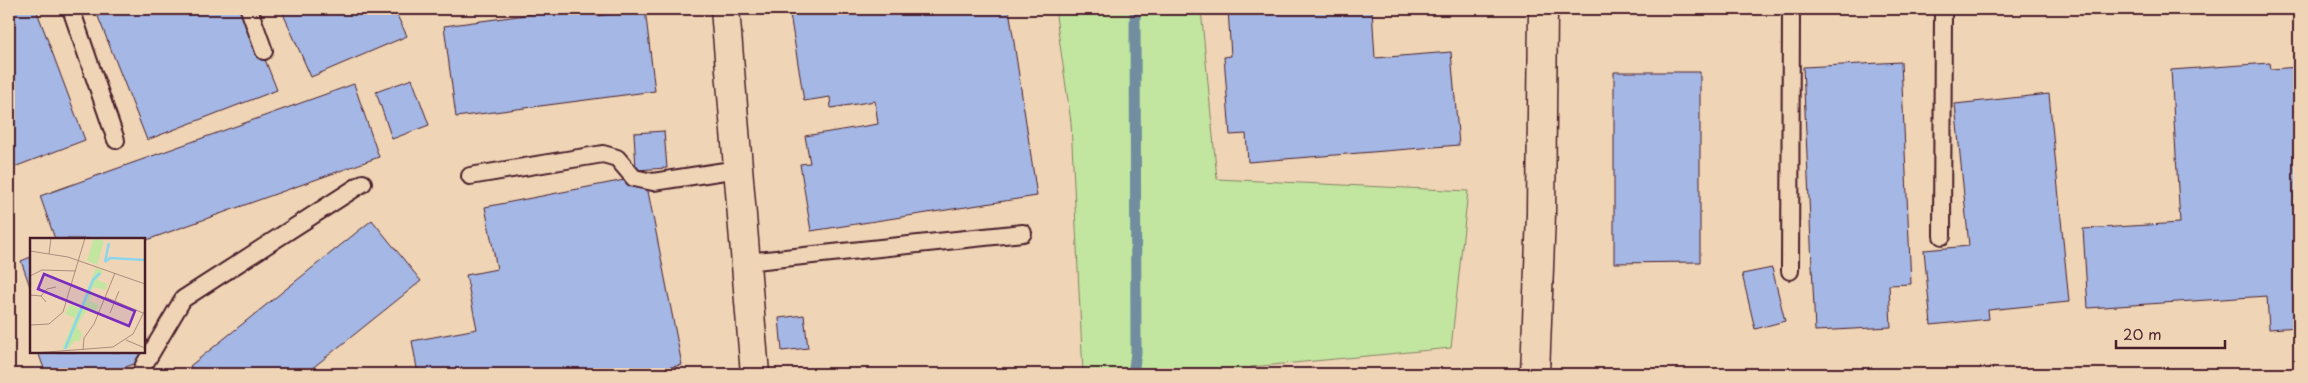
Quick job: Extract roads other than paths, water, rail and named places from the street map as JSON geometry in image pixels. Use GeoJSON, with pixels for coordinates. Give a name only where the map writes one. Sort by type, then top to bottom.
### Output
{"type":"FeatureCollection","features":[{"type":"Feature","properties":{"kind":"street"},"geometry":{"type":"LineString","coordinates":[[725,9],[755,374]]}},
{"type":"Feature","properties":{"kind":"street"},"geometry":{"type":"LineString","coordinates":[[1534,374],[1541,214],[1543,9]]}},
{"type":"Feature","properties":{"kind":"lane"},"geometry":{"type":"LineString","coordinates":[[71,9],[116,140]]}},
{"type":"Feature","properties":{"kind":"lane"},"geometry":{"type":"LineString","coordinates":[[249,9],[264,51]]}},
{"type":"Feature","properties":{"kind":"lane"},"geometry":{"type":"LineString","coordinates":[[1790,271],[1791,9]]}},
{"type":"Feature","properties":{"kind":"lane"},"geometry":{"type":"LineString","coordinates":[[1942,236],[1943,9]]}},
{"type":"Feature","properties":{"kind":"lane"},"geometry":{"type":"LineString","coordinates":[[470,176],[603,154],[617,158],[634,178],[653,182],[738,169]]}},
{"type":"Feature","properties":{"kind":"lane"},"geometry":{"type":"LineString","coordinates":[[141,374],[144,365],[183,299],[363,183]]}},
{"type":"Feature","properties":{"kind":"lane"},"geometry":{"type":"LineString","coordinates":[[746,262],[1023,233]]}},
{"type":"Feature","properties":{"kind":"waterway"},"geometry":{"type":"LineString","coordinates":[[1133,374],[1136,353],[1135,9]]}}]}
